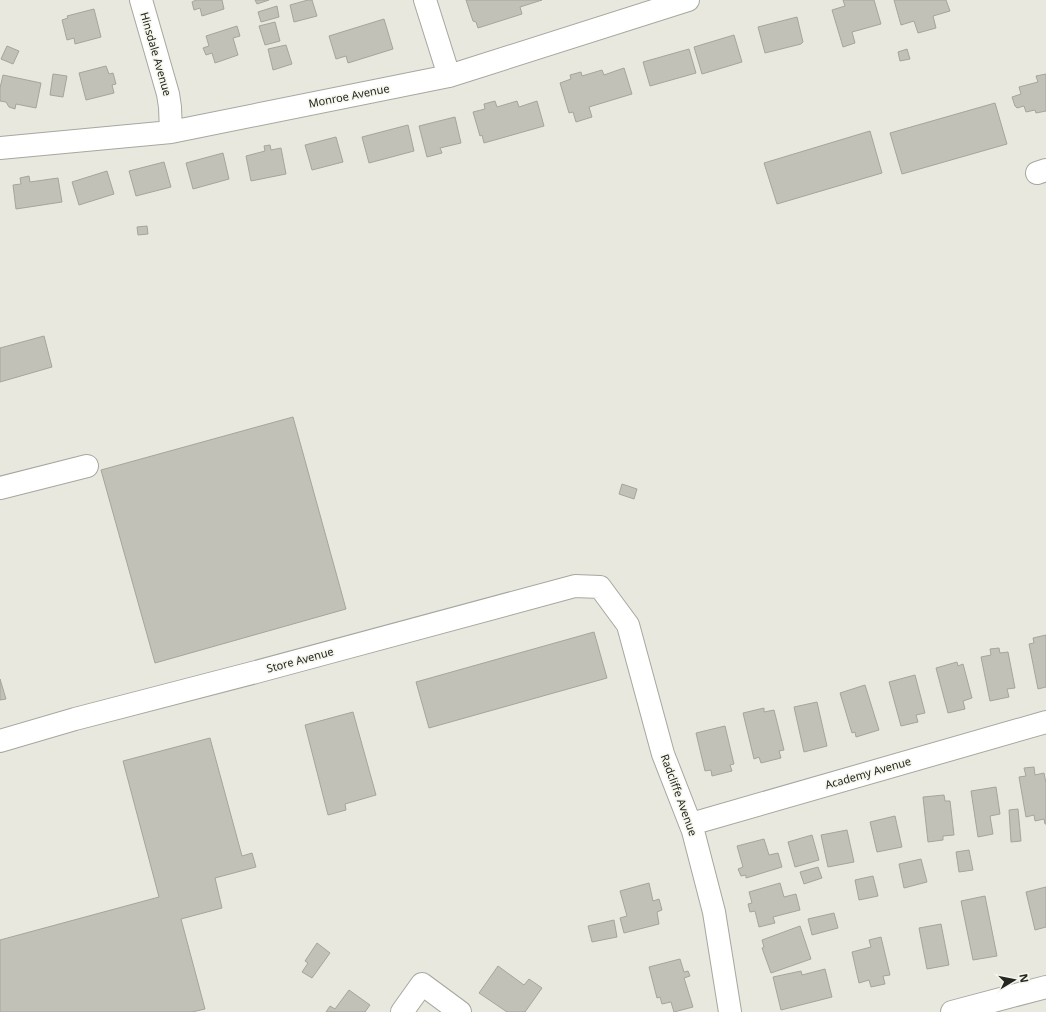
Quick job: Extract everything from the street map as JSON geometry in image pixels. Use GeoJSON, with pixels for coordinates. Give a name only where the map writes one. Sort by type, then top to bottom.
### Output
{"type":"FeatureCollection","features":[{"type":"Feature","properties":{"kind":"street","name":"Hinsdale Avenue"},"geometry":{"type":"LineString","coordinates":[[141,0],[168,94],[171,132]]}},
{"type":"Feature","properties":{"kind":"street"},"geometry":{"type":"LineString","coordinates":[[425,0],[449,76]]}},
{"type":"Feature","properties":{"kind":"street","name":"Monroe Avenue"},"geometry":{"type":"LineString","coordinates":[[0,148],[171,132],[449,76],[688,0]]}},
{"type":"Feature","properties":{"kind":"street"},"geometry":{"type":"LineString","coordinates":[[0,488],[87,466]]}},
{"type":"Feature","properties":{"kind":"street","name":"Store Avenue"},"geometry":{"type":"LineString","coordinates":[[0,741],[75,719],[264,670],[575,586],[600,587]]}},
{"type":"Feature","properties":{"kind":"street","name":"Radcliffe Avenue"},"geometry":{"type":"LineString","coordinates":[[600,587],[628,625],[663,754],[700,854],[714,912],[730,1012]]}},
{"type":"Feature","properties":{"kind":"street","name":"Academy Avenue"},"geometry":{"type":"LineString","coordinates":[[690,824],[1046,722]]}},
{"type":"Feature","properties":{"kind":"street"},"geometry":{"type":"LineString","coordinates":[[402,1012],[422,984],[460,1012]]}},
{"type":"Feature","properties":{"kind":"street"},"geometry":{"type":"LineString","coordinates":[[952,1012],[1046,987]]}},
{"type":"Feature","properties":{"kind":"building"},"geometry":{"type":"Polygon","coordinates":[[[196,0],[222,0],[224,9],[202,16],[200,8],[194,10],[192,2],[196,0]]]}},
{"type":"Feature","properties":{"kind":"building"},"geometry":{"type":"Polygon","coordinates":[[[255,0],[269,0],[257,4],[255,0]]]}},
{"type":"Feature","properties":{"kind":"building"},"geometry":{"type":"Polygon","coordinates":[[[312,0],[317,16],[294,22],[290,5],[312,0]]]}},
{"type":"Feature","properties":{"kind":"building"},"geometry":{"type":"Polygon","coordinates":[[[466,0],[542,0],[520,7],[522,14],[478,28],[476,22],[473,21],[466,0]]]}},
{"type":"Feature","properties":{"kind":"building"},"geometry":{"type":"Polygon","coordinates":[[[843,0],[874,0],[881,24],[852,32],[855,43],[843,47],[832,10],[845,6],[843,0]]]}},
{"type":"Feature","properties":{"kind":"building"},"geometry":{"type":"Polygon","coordinates":[[[894,0],[946,0],[950,11],[933,16],[936,28],[918,33],[914,21],[901,25],[894,0]]]}},
{"type":"Feature","properties":{"kind":"building"},"geometry":{"type":"Polygon","coordinates":[[[277,6],[279,17],[261,22],[258,12],[277,6]]]}},
{"type":"Feature","properties":{"kind":"building"},"geometry":{"type":"Polygon","coordinates":[[[94,9],[101,37],[75,44],[74,38],[67,40],[62,20],[68,18],[67,16],[94,9]]]}},
{"type":"Feature","properties":{"kind":"building"},"geometry":{"type":"Polygon","coordinates":[[[797,17],[803,42],[801,44],[765,53],[758,27],[797,17]]]}},
{"type":"Feature","properties":{"kind":"building"},"geometry":{"type":"Polygon","coordinates":[[[384,19],[393,49],[348,63],[346,56],[336,59],[329,36],[384,19]]]}},
{"type":"Feature","properties":{"kind":"building"},"geometry":{"type":"Polygon","coordinates":[[[275,22],[280,41],[265,45],[259,26],[275,22]]]}},
{"type":"Feature","properties":{"kind":"building"},"geometry":{"type":"Polygon","coordinates":[[[237,26],[240,36],[233,38],[238,55],[215,63],[212,53],[206,55],[203,48],[209,46],[206,36],[237,26]]]}},
{"type":"Feature","properties":{"kind":"building"},"geometry":{"type":"Polygon","coordinates":[[[734,35],[742,62],[702,74],[694,47],[734,35]]]}},
{"type":"Feature","properties":{"kind":"building"},"geometry":{"type":"Polygon","coordinates":[[[286,45],[292,64],[273,70],[268,49],[286,45]]]}},
{"type":"Feature","properties":{"kind":"building"},"geometry":{"type":"Polygon","coordinates":[[[7,46],[19,51],[13,64],[1,59],[7,46]]]}},
{"type":"Feature","properties":{"kind":"building"},"geometry":{"type":"Polygon","coordinates":[[[689,49],[696,73],[650,86],[643,62],[689,49]]]}},
{"type":"Feature","properties":{"kind":"building"},"geometry":{"type":"Polygon","coordinates":[[[907,49],[910,59],[900,61],[898,52],[907,49]]]}},
{"type":"Feature","properties":{"kind":"building"},"geometry":{"type":"Polygon","coordinates":[[[106,66],[109,74],[113,73],[116,84],[112,85],[114,93],[86,100],[79,73],[106,66]]]}},
{"type":"Feature","properties":{"kind":"building"},"geometry":{"type":"Polygon","coordinates":[[[624,68],[632,94],[589,107],[592,117],[576,122],[573,112],[569,113],[560,83],[571,79],[570,75],[581,72],[582,76],[602,70],[604,75],[624,68]]]}},
{"type":"Feature","properties":{"kind":"building"},"geometry":{"type":"Polygon","coordinates":[[[53,74],[67,76],[63,97],[50,95],[53,74]]]}},
{"type":"Feature","properties":{"kind":"building"},"geometry":{"type":"Polygon","coordinates":[[[1046,74],[1046,111],[1036,113],[1035,110],[1026,112],[1024,106],[1017,108],[1012,97],[1021,94],[1019,87],[1038,82],[1036,76],[1046,74]]]}},
{"type":"Feature","properties":{"kind":"building"},"geometry":{"type":"Polygon","coordinates":[[[3,75],[41,83],[36,108],[16,104],[15,109],[9,107],[6,102],[0,101],[0,88],[3,75]]]}},
{"type":"Feature","properties":{"kind":"building"},"geometry":{"type":"Polygon","coordinates":[[[495,101],[497,107],[517,101],[519,107],[537,101],[544,126],[484,143],[482,135],[480,136],[473,112],[485,109],[484,104],[495,101]]]}},
{"type":"Feature","properties":{"kind":"building"},"geometry":{"type":"Polygon","coordinates":[[[995,103],[1007,144],[902,174],[890,133],[995,103]]]}},
{"type":"Feature","properties":{"kind":"building"},"geometry":{"type":"Polygon","coordinates":[[[455,117],[461,143],[440,148],[442,153],[427,157],[419,126],[455,117]]]}},
{"type":"Feature","properties":{"kind":"building"},"geometry":{"type":"Polygon","coordinates":[[[408,125],[414,151],[369,163],[362,137],[408,125]]]}},
{"type":"Feature","properties":{"kind":"building"},"geometry":{"type":"Polygon","coordinates":[[[870,131],[882,173],[777,204],[764,163],[870,131]]]}},
{"type":"Feature","properties":{"kind":"building"},"geometry":{"type":"Polygon","coordinates":[[[336,137],[343,162],[312,170],[305,145],[336,137]]]}},
{"type":"Feature","properties":{"kind":"building"},"geometry":{"type":"Polygon","coordinates":[[[270,145],[271,150],[281,148],[286,174],[251,181],[246,156],[265,151],[264,146],[270,145]]]}},
{"type":"Feature","properties":{"kind":"building"},"geometry":{"type":"Polygon","coordinates":[[[223,153],[229,179],[193,189],[186,163],[223,153]]]}},
{"type":"Feature","properties":{"kind":"building"},"geometry":{"type":"Polygon","coordinates":[[[164,162],[171,187],[136,196],[129,171],[164,162]]]}},
{"type":"Feature","properties":{"kind":"building"},"geometry":{"type":"Polygon","coordinates":[[[107,171],[114,194],[79,205],[72,182],[107,171]]]}},
{"type":"Feature","properties":{"kind":"building"},"geometry":{"type":"Polygon","coordinates":[[[29,176],[30,182],[58,178],[62,202],[16,209],[13,185],[21,184],[20,178],[29,176]]]}},
{"type":"Feature","properties":{"kind":"building"},"geometry":{"type":"Polygon","coordinates":[[[147,226],[148,234],[138,235],[137,227],[147,226]]]}},
{"type":"Feature","properties":{"kind":"building"},"geometry":{"type":"Polygon","coordinates":[[[44,336],[52,367],[0,382],[0,348],[44,336]]]}},
{"type":"Feature","properties":{"kind":"building"},"geometry":{"type":"Polygon","coordinates":[[[293,417],[346,609],[155,663],[101,470],[293,417]]]}},
{"type":"Feature","properties":{"kind":"building"},"geometry":{"type":"Polygon","coordinates":[[[622,484],[637,489],[634,499],[619,494],[622,484]]]}},
{"type":"Feature","properties":{"kind":"building"},"geometry":{"type":"Polygon","coordinates":[[[594,632],[607,678],[429,728],[416,682],[594,632]]]}},
{"type":"Feature","properties":{"kind":"building"},"geometry":{"type":"Polygon","coordinates":[[[1046,635],[1046,687],[1038,689],[1029,644],[1034,643],[1033,638],[1046,635]]]}},
{"type":"Feature","properties":{"kind":"building"},"geometry":{"type":"Polygon","coordinates":[[[999,648],[1000,653],[1008,652],[1015,688],[1007,689],[1009,697],[990,701],[981,657],[991,655],[990,649],[999,648]]]}},
{"type":"Feature","properties":{"kind":"building"},"geometry":{"type":"Polygon","coordinates":[[[957,662],[958,666],[963,664],[972,698],[963,701],[965,709],[948,713],[936,668],[957,662]]]}},
{"type":"Feature","properties":{"kind":"building"},"geometry":{"type":"Polygon","coordinates":[[[915,675],[925,713],[916,715],[918,722],[901,726],[889,682],[915,675]]]}},
{"type":"Feature","properties":{"kind":"building"},"geometry":{"type":"Polygon","coordinates":[[[0,679],[6,699],[0,700],[0,679]]]}},
{"type":"Feature","properties":{"kind":"building"},"geometry":{"type":"Polygon","coordinates":[[[865,685],[879,730],[856,737],[855,732],[852,733],[840,693],[865,685]]]}},
{"type":"Feature","properties":{"kind":"building"},"geometry":{"type":"Polygon","coordinates":[[[817,702],[827,746],[804,752],[794,707],[817,702]]]}},
{"type":"Feature","properties":{"kind":"building"},"geometry":{"type":"Polygon","coordinates":[[[764,708],[764,712],[774,710],[784,750],[779,751],[781,758],[761,763],[759,757],[754,759],[743,713],[764,708]]]}},
{"type":"Feature","properties":{"kind":"building"},"geometry":{"type":"Polygon","coordinates":[[[353,712],[376,795],[345,804],[346,810],[328,815],[305,725],[353,712]]]}},
{"type":"Feature","properties":{"kind":"building"},"geometry":{"type":"Polygon","coordinates":[[[725,726],[734,764],[730,765],[732,771],[712,776],[711,770],[705,771],[696,733],[725,726]]]}},
{"type":"Feature","properties":{"kind":"building"},"geometry":{"type":"Polygon","coordinates":[[[210,738],[242,856],[252,853],[256,867],[215,878],[222,908],[181,919],[205,1009],[192,1012],[0,1012],[0,940],[159,897],[123,761],[210,738]]]}},
{"type":"Feature","properties":{"kind":"building"},"geometry":{"type":"Polygon","coordinates":[[[1034,767],[1035,775],[1044,773],[1046,783],[1046,824],[1044,819],[1035,821],[1034,815],[1026,817],[1019,777],[1026,776],[1024,768],[1034,767]]]}},
{"type":"Feature","properties":{"kind":"building"},"geometry":{"type":"Polygon","coordinates":[[[996,787],[1000,814],[990,816],[993,834],[978,837],[971,791],[996,787]]]}},
{"type":"Feature","properties":{"kind":"building"},"geometry":{"type":"Polygon","coordinates":[[[944,795],[945,801],[950,801],[954,835],[943,836],[943,840],[928,842],[923,797],[944,795]]]}},
{"type":"Feature","properties":{"kind":"building"},"geometry":{"type":"Polygon","coordinates":[[[1018,809],[1021,841],[1011,842],[1009,810],[1018,809]]]}},
{"type":"Feature","properties":{"kind":"building"},"geometry":{"type":"Polygon","coordinates":[[[895,816],[902,847],[877,852],[870,822],[895,816]]]}},
{"type":"Feature","properties":{"kind":"building"},"geometry":{"type":"Polygon","coordinates":[[[847,830],[854,862],[828,867],[821,835],[847,830]]]}},
{"type":"Feature","properties":{"kind":"building"},"geometry":{"type":"Polygon","coordinates":[[[812,835],[819,860],[795,867],[788,842],[812,835]]]}},
{"type":"Feature","properties":{"kind":"building"},"geometry":{"type":"Polygon","coordinates":[[[764,839],[769,855],[778,853],[782,867],[746,878],[746,875],[741,876],[738,869],[743,867],[737,846],[764,839]]]}},
{"type":"Feature","properties":{"kind":"building"},"geometry":{"type":"Polygon","coordinates":[[[969,850],[973,870],[959,872],[956,852],[969,850]]]}},
{"type":"Feature","properties":{"kind":"building"},"geometry":{"type":"Polygon","coordinates":[[[921,859],[927,882],[904,888],[899,864],[921,859]]]}},
{"type":"Feature","properties":{"kind":"building"},"geometry":{"type":"Polygon","coordinates":[[[818,867],[822,878],[804,884],[800,872],[818,867]]]}},
{"type":"Feature","properties":{"kind":"building"},"geometry":{"type":"Polygon","coordinates":[[[873,876],[878,896],[859,900],[855,880],[873,876]]]}},
{"type":"Feature","properties":{"kind":"building"},"geometry":{"type":"Polygon","coordinates":[[[649,883],[653,901],[659,899],[662,910],[657,912],[659,924],[624,933],[620,918],[627,916],[620,891],[649,883]]]}},
{"type":"Feature","properties":{"kind":"building"},"geometry":{"type":"Polygon","coordinates":[[[780,883],[784,897],[796,894],[800,910],[773,917],[775,923],[759,927],[755,911],[750,912],[748,904],[752,903],[749,892],[780,883]]]}},
{"type":"Feature","properties":{"kind":"building"},"geometry":{"type":"Polygon","coordinates":[[[1046,887],[1046,927],[1035,930],[1026,892],[1046,887]]]}},
{"type":"Feature","properties":{"kind":"building"},"geometry":{"type":"Polygon","coordinates":[[[985,896],[997,956],[973,960],[961,901],[985,896]]]}},
{"type":"Feature","properties":{"kind":"building"},"geometry":{"type":"Polygon","coordinates":[[[834,913],[838,928],[812,935],[808,919],[834,913]]]}},
{"type":"Feature","properties":{"kind":"building"},"geometry":{"type":"Polygon","coordinates":[[[614,920],[617,937],[592,942],[588,926],[614,920]]]}},
{"type":"Feature","properties":{"kind":"building"},"geometry":{"type":"Polygon","coordinates":[[[941,924],[949,965],[927,969],[919,928],[941,924]]]}},
{"type":"Feature","properties":{"kind":"building"},"geometry":{"type":"Polygon","coordinates":[[[800,926],[811,959],[771,973],[762,948],[764,947],[762,940],[800,926]]]}},
{"type":"Feature","properties":{"kind":"building"},"geometry":{"type":"Polygon","coordinates":[[[881,937],[890,975],[883,976],[885,984],[871,987],[869,980],[859,983],[852,952],[871,947],[869,940],[881,937]]]}},
{"type":"Feature","properties":{"kind":"building"},"geometry":{"type":"Polygon","coordinates":[[[317,943],[330,953],[312,978],[302,972],[308,963],[305,961],[317,943]]]}},
{"type":"Feature","properties":{"kind":"building"},"geometry":{"type":"Polygon","coordinates":[[[680,959],[684,972],[688,971],[690,976],[684,978],[693,1007],[674,1012],[671,1002],[662,1004],[660,997],[657,998],[649,967],[680,959]]]}},
{"type":"Feature","properties":{"kind":"building"},"geometry":{"type":"Polygon","coordinates":[[[498,966],[524,985],[529,979],[542,988],[525,1012],[507,1012],[479,993],[498,966]]]}},
{"type":"Feature","properties":{"kind":"building"},"geometry":{"type":"Polygon","coordinates":[[[825,969],[832,997],[781,1010],[773,977],[801,971],[802,975],[825,969]]]}},
{"type":"Feature","properties":{"kind":"building"},"geometry":{"type":"Polygon","coordinates":[[[349,990],[370,1005],[365,1012],[326,1012],[330,1006],[335,1009],[349,990]]]}}]}
